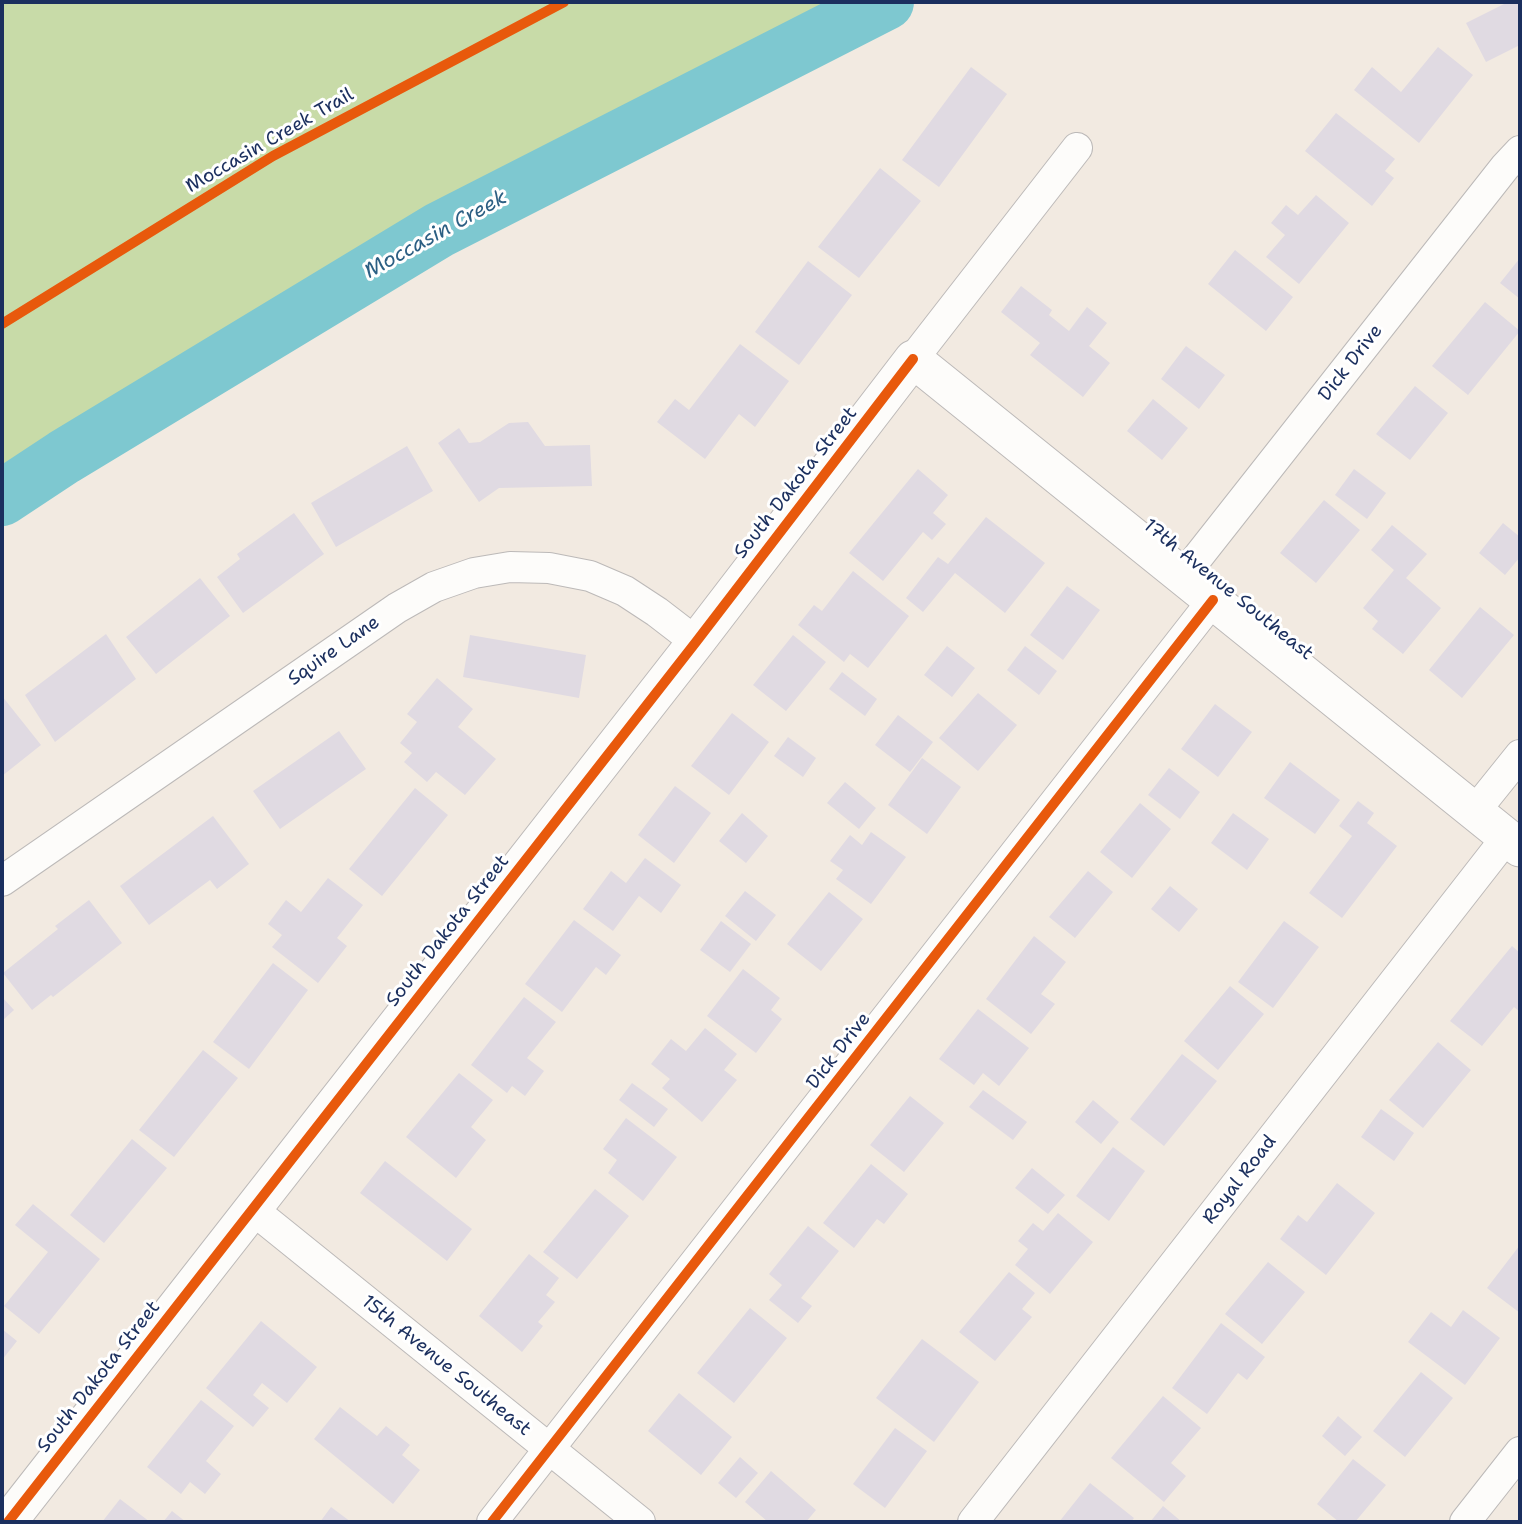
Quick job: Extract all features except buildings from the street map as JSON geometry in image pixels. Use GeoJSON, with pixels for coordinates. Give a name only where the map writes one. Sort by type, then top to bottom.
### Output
{"type":"FeatureCollection","features":[{"type":"Feature","properties":{"kind":"street","name":"South Dakota Street"},"geometry":{"type":"LineString","coordinates":[[8,1522],[696,642],[1077,148]]}},
{"type":"Feature","properties":{"kind":"street","name":"Dick Drive"},"geometry":{"type":"LineString","coordinates":[[1183,576],[1496,177],[1520,151]]}},
{"type":"Feature","properties":{"kind":"street","name":"17th Avenue Southeast"},"geometry":{"type":"LineString","coordinates":[[913,359],[1514,843]]}},
{"type":"Feature","properties":{"kind":"street","name":"Squire Lane"},"geometry":{"type":"LineString","coordinates":[[2,881],[397,608],[434,587],[474,573],[510,567],[549,568],[590,576],[625,591],[696,642]]}},
{"type":"Feature","properties":{"kind":"street","name":"Dick Drive"},"geometry":{"type":"LineString","coordinates":[[492,1522],[1213,600]]}},
{"type":"Feature","properties":{"kind":"street"},"geometry":{"type":"LineString","coordinates":[[1475,811],[1520,755]]}},
{"type":"Feature","properties":{"kind":"street","name":"Royal Road"},"geometry":{"type":"LineString","coordinates":[[973,1522],[1514,843]]}},
{"type":"Feature","properties":{"kind":"street","name":"15th Avenue Southeast"},"geometry":{"type":"LineString","coordinates":[[252,1209],[640,1522]]}},
{"type":"Feature","properties":{"kind":"street"},"geometry":{"type":"LineString","coordinates":[[1465,1522],[1520,1452]]}},
{"type":"Feature","properties":{"kind":"green space"},"geometry":{"type":"Polygon","coordinates":[[[2,2],[886,2],[439,230],[64,457],[2,498],[2,2]]]}},
{"type":"Feature","properties":{"kind":"waterway","name":"Moccasin Creek"},"geometry":{"type":"LineString","coordinates":[[2,498],[64,457],[439,230],[886,2]]}},
{"type":"Feature","properties":{"kind":"cycle path","name":"Moccasin Creek Trail"},"geometry":{"type":"LineString","coordinates":[[2,324],[273,156],[564,2]]}},
{"type":"Feature","properties":{"kind":"cycle path"},"geometry":{"type":"LineString","coordinates":[[8,1522],[696,642],[913,359]]}},
{"type":"Feature","properties":{"kind":"cycle path"},"geometry":{"type":"LineString","coordinates":[[492,1522],[1213,600]]}}]}
